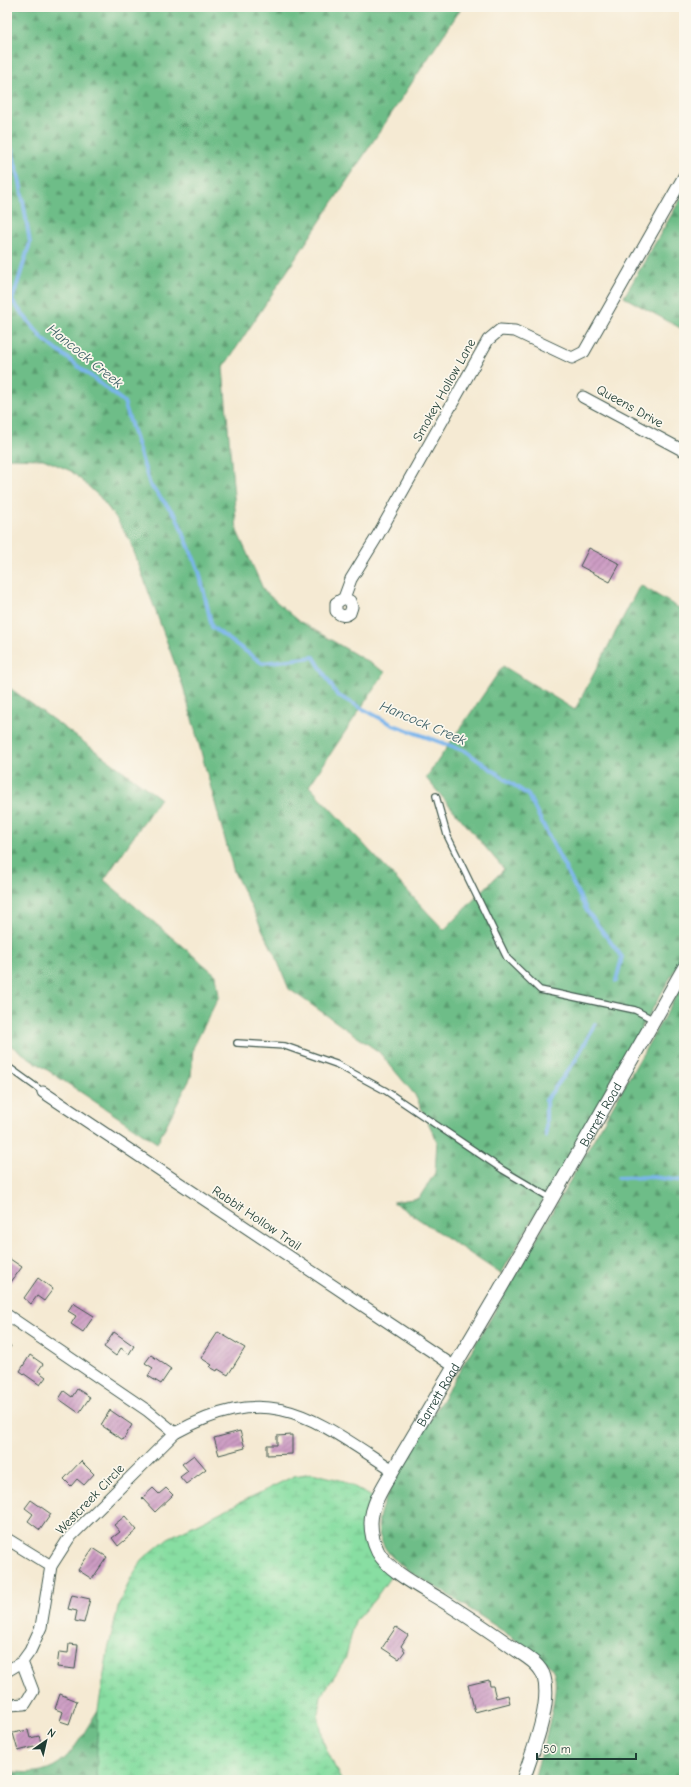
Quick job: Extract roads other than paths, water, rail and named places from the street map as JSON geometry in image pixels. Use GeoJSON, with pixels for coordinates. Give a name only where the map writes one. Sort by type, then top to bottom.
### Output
{"type":"FeatureCollection","features":[{"type":"Feature","properties":{"kind":"street","name":"Smokey Hollow Lane"},"geometry":{"type":"LineString","coordinates":[[344,598],[351,579],[378,535],[488,340],[500,330],[515,331],[572,358],[584,352],[684,176]]}},
{"type":"Feature","properties":{"kind":"street","name":"Queens Drive"},"geometry":{"type":"LineString","coordinates":[[584,397],[684,451]]}},
{"type":"Feature","properties":{"kind":"street","name":"Barrett Road"},"geometry":{"type":"LineString","coordinates":[[523,1780],[545,1708],[547,1695],[544,1676],[536,1664],[489,1630],[408,1579],[389,1565],[379,1553],[372,1535],[371,1521],[382,1490],[393,1470],[455,1367],[684,968]]}},
{"type":"Feature","properties":{"kind":"street","name":"Rabbit Hollow Trail"},"geometry":{"type":"LineString","coordinates":[[43,1092],[455,1367]]}},
{"type":"Feature","properties":{"kind":"street"},"geometry":{"type":"LineString","coordinates":[[7,1315],[148,1411],[175,1433]]}},
{"type":"Feature","properties":{"kind":"street","name":"Westcreek Circle"},"geometry":{"type":"LineString","coordinates":[[7,1671],[22,1662],[30,1651],[41,1626],[51,1566],[69,1538],[175,1433],[206,1417],[224,1411],[247,1407],[268,1407],[296,1413],[312,1419],[393,1470]]}},
{"type":"Feature","properties":{"kind":"street"},"geometry":{"type":"LineString","coordinates":[[7,1539],[51,1566]]}},
{"type":"Feature","properties":{"kind":"street"},"geometry":{"type":"LineString","coordinates":[[7,1704],[9,1706],[25,1704],[33,1691],[22,1662]]}},
{"type":"Feature","properties":{"kind":"lane"},"geometry":{"type":"LineString","coordinates":[[436,796],[447,835],[507,958],[540,990],[635,1010],[654,1020]]}},
{"type":"Feature","properties":{"kind":"lane"},"geometry":{"type":"LineString","coordinates":[[237,1044],[285,1046],[336,1064],[386,1091],[503,1170],[552,1199]]}},
{"type":"Feature","properties":{"kind":"lane"},"geometry":{"type":"LineString","coordinates":[[7,1066],[43,1092]]}},
{"type":"Feature","properties":{"kind":"waterway","name":"Hancock Creek"},"geometry":{"type":"LineString","coordinates":[[7,132],[20,182],[30,243],[12,301],[43,339],[124,402],[150,485],[176,516],[199,571],[212,627],[262,663],[314,657],[337,695],[393,725],[465,751],[528,795],[587,911],[622,957],[616,981]]}},
{"type":"Feature","properties":{"kind":"waterway","name":"Hancock Creek"},"geometry":{"type":"LineString","coordinates":[[546,1137],[546,1100],[575,1061],[595,1024]]}},
{"type":"Feature","properties":{"kind":"waterway","name":"Hancock Creek"},"geometry":{"type":"LineString","coordinates":[[618,1178],[652,1177],[684,1181]]}}]}
